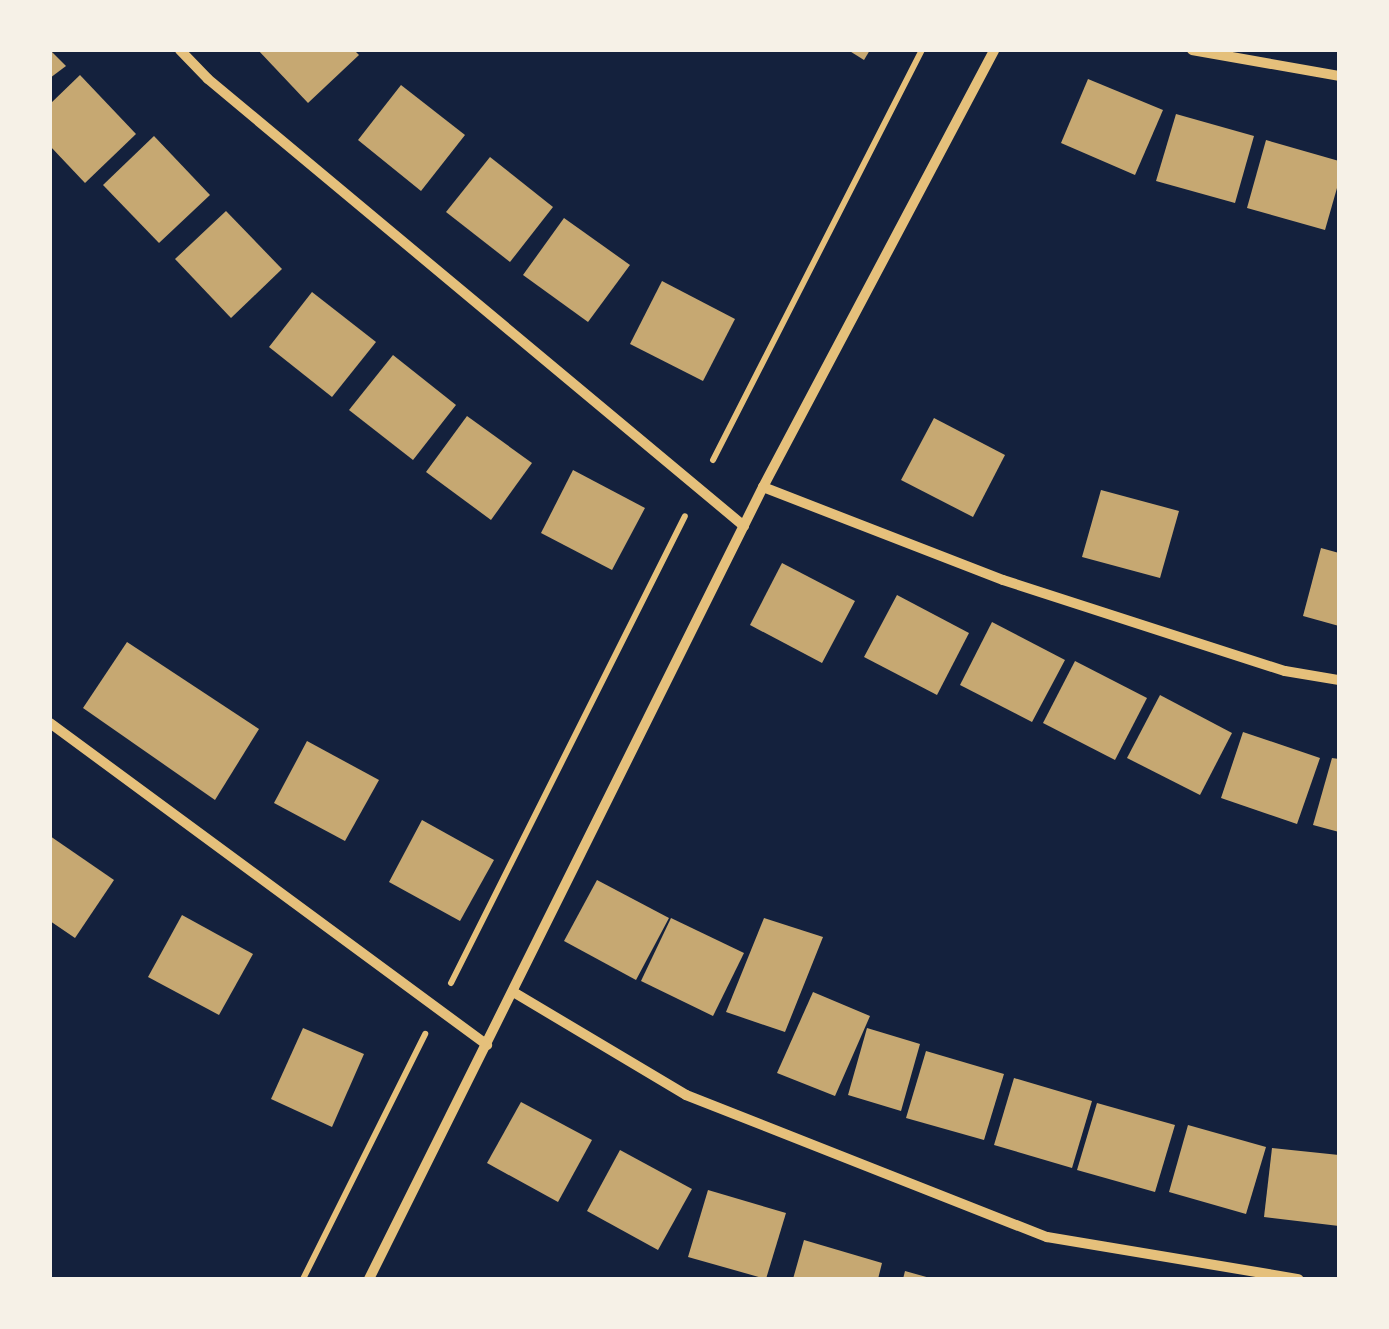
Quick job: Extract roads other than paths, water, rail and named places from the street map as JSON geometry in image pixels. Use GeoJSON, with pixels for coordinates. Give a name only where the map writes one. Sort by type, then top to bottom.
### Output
{"type":"FeatureCollection","features":[{"type":"Feature","properties":{"kind":"street"},"geometry":{"type":"LineString","coordinates":[[180,50],[208,79],[744,526]]}},
{"type":"Feature","properties":{"kind":"street"},"geometry":{"type":"LineString","coordinates":[[369,1279],[763,486],[994,50]]}},
{"type":"Feature","properties":{"kind":"street"},"geometry":{"type":"LineString","coordinates":[[1192,50],[1339,76]]}},
{"type":"Feature","properties":{"kind":"street"},"geometry":{"type":"LineString","coordinates":[[763,486],[1002,580],[1285,671],[1339,680]]}},
{"type":"Feature","properties":{"kind":"street"},"geometry":{"type":"LineString","coordinates":[[50,722],[487,1045]]}},
{"type":"Feature","properties":{"kind":"street"},"geometry":{"type":"LineString","coordinates":[[514,993],[686,1095],[1047,1237],[1299,1279]]}}]}
